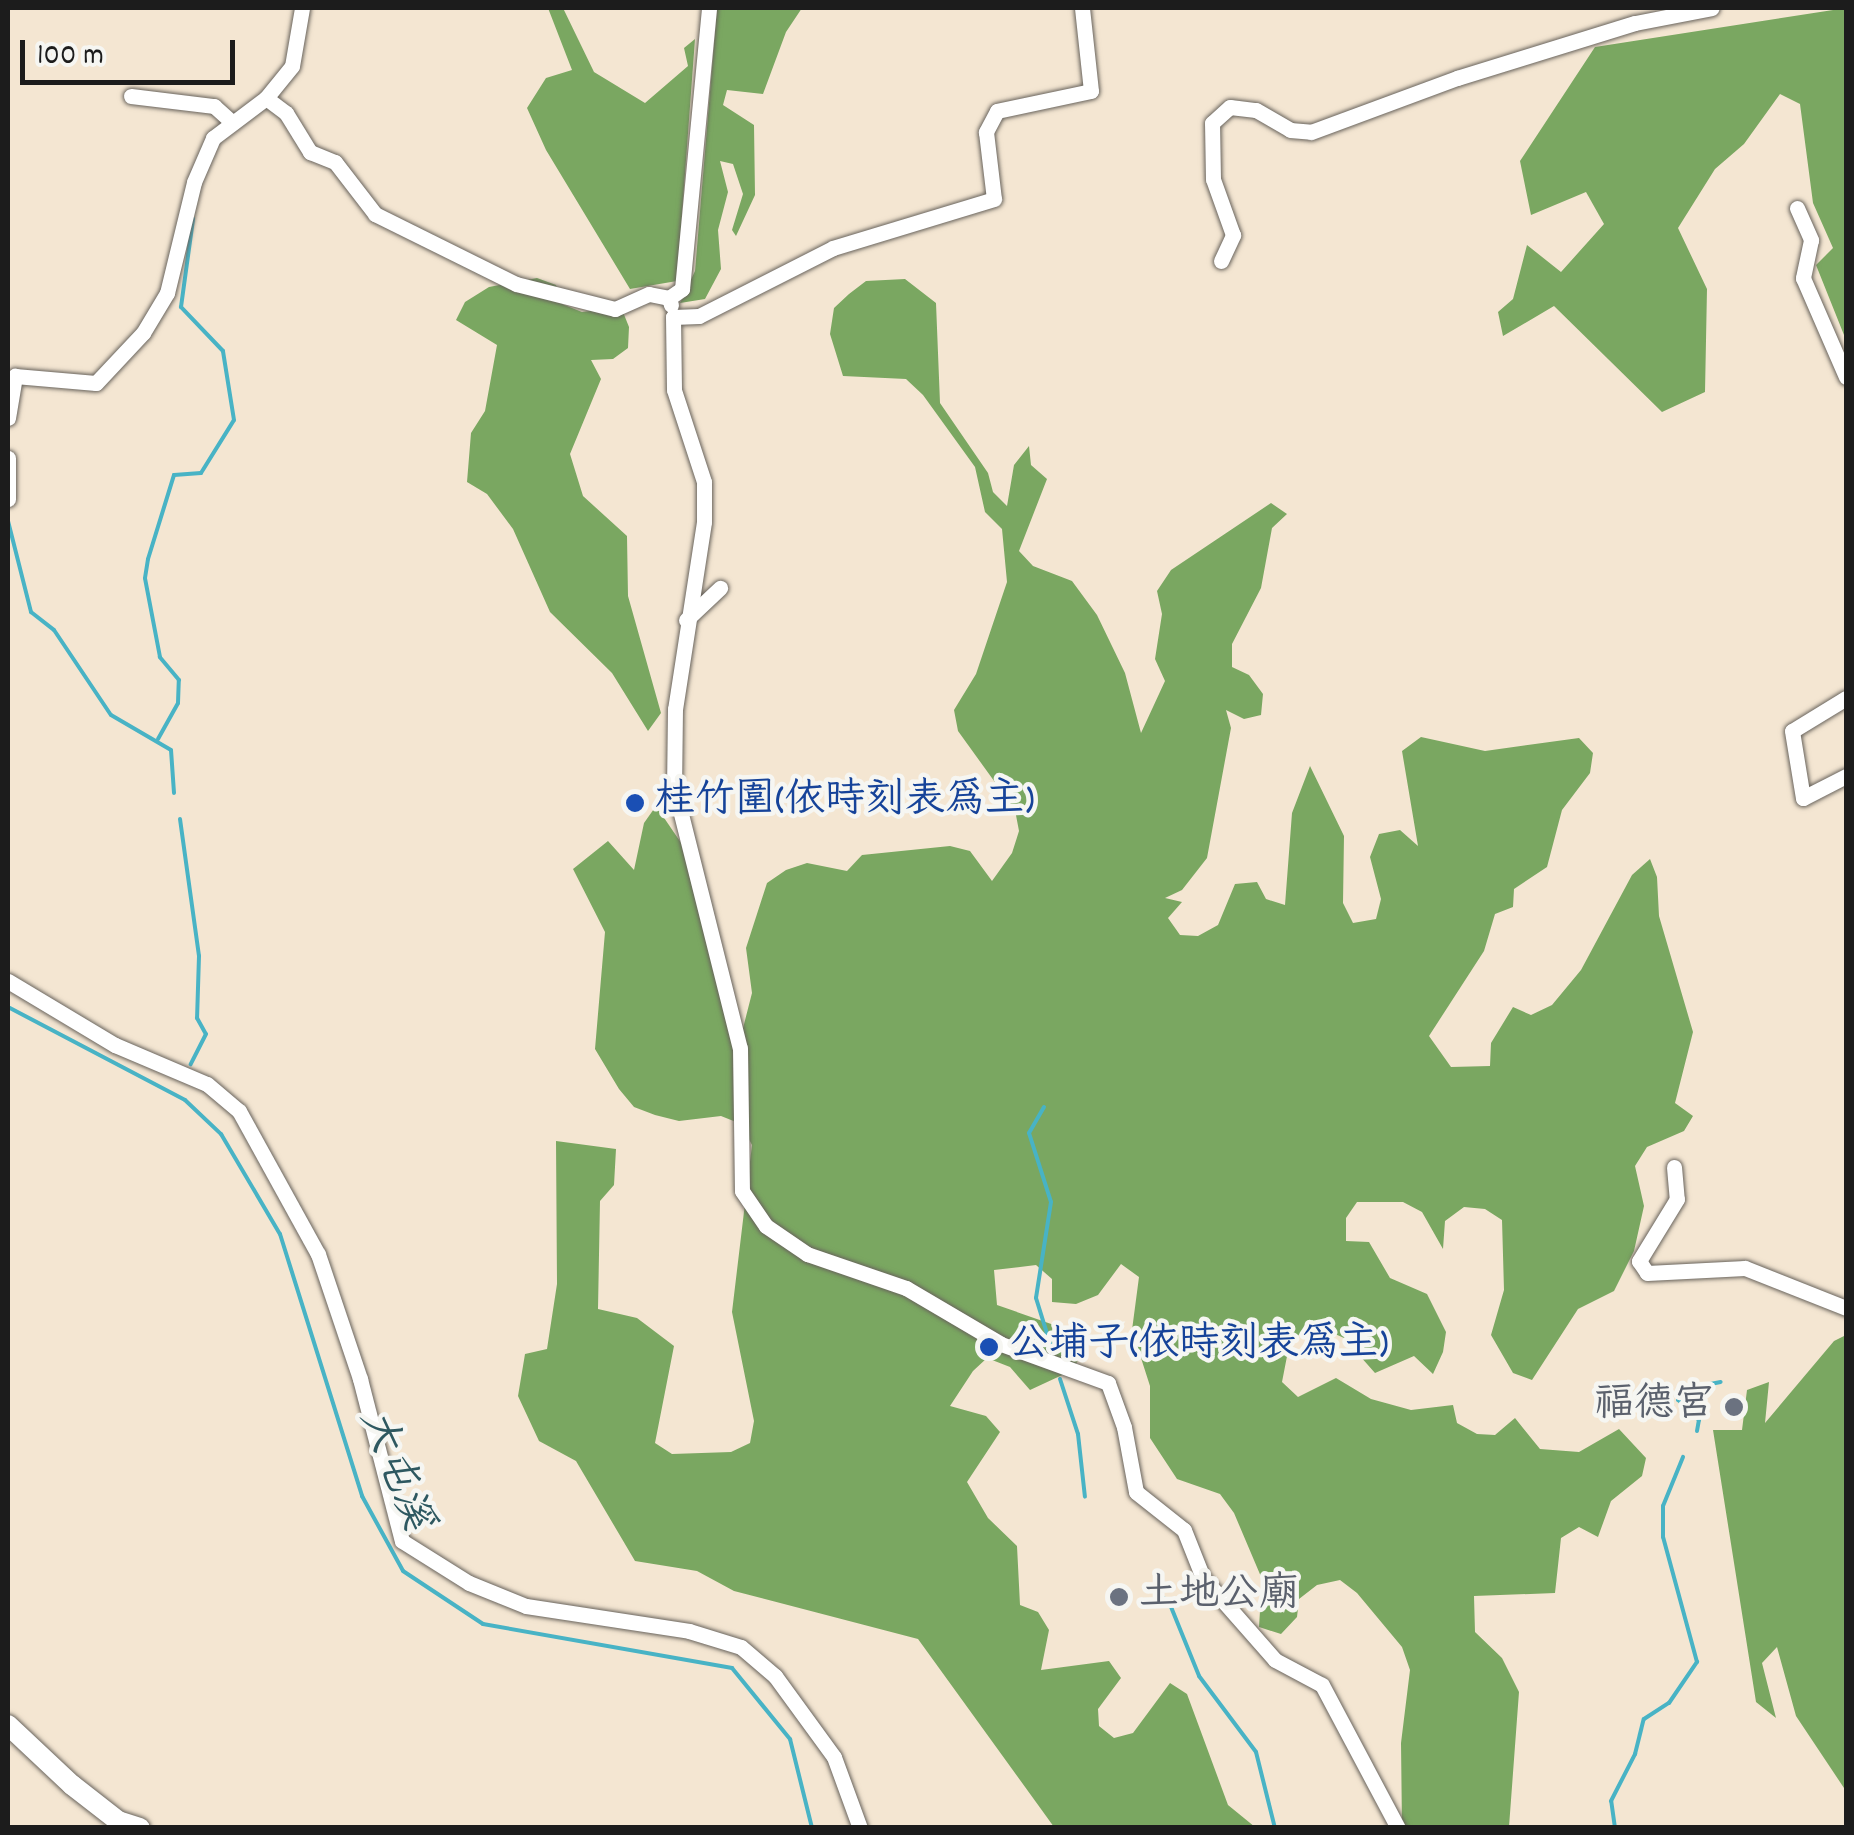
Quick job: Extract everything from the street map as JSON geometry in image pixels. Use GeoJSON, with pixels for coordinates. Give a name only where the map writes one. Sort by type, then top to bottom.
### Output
{"type":"FeatureCollection","features":[{"type":"Feature","properties":{"kind":"street"},"geometry":{"type":"LineString","coordinates":[[8,418],[11,368],[96,383],[106,377],[167,293],[194,182],[212,138],[266,98],[292,66],[302,8]]}},
{"type":"Feature","properties":{"kind":"street"},"geometry":{"type":"LineString","coordinates":[[266,98],[286,113],[310,152],[335,162],[374,214],[516,284],[615,309],[650,294],[669,298],[682,289],[709,8]]}},
{"type":"Feature","properties":{"kind":"street"},"geometry":{"type":"LineString","coordinates":[[673,317],[699,316],[833,248],[994,199],[986,132],[997,112],[1091,92],[1082,8]]}},
{"type":"Feature","properties":{"kind":"street"},"geometry":{"type":"LineString","coordinates":[[1221,261],[1233,236],[1213,179],[1212,123],[1230,107],[1256,110],[1290,130],[1311,132],[1457,78],[1635,23],[1712,8]]}},
{"type":"Feature","properties":{"kind":"street"},"geometry":{"type":"LineString","coordinates":[[131,96],[214,106],[233,123]]}},
{"type":"Feature","properties":{"kind":"street"},"geometry":{"type":"LineString","coordinates":[[1797,208],[1811,240],[1803,278],[1846,377]]}},
{"type":"Feature","properties":{"kind":"street"},"geometry":{"type":"LineString","coordinates":[[669,298],[674,390],[704,482],[704,522],[686,620],[674,786],[740,1048],[742,1191],[766,1226],[807,1254],[906,1288],[1000,1344],[1108,1383],[1124,1427],[1136,1492],[1184,1530],[1203,1578],[1275,1660],[1322,1684],[1398,1828]]}},
{"type":"Feature","properties":{"kind":"street"},"geometry":{"type":"LineString","coordinates":[[8,458],[8,498]]}},
{"type":"Feature","properties":{"kind":"street"},"geometry":{"type":"LineString","coordinates":[[686,620],[720,588]]}},
{"type":"Feature","properties":{"kind":"street"},"geometry":{"type":"LineString","coordinates":[[1846,698],[1792,731],[1803,798],[1846,776]]}},
{"type":"Feature","properties":{"kind":"street"},"geometry":{"type":"LineString","coordinates":[[8,980],[115,1045],[207,1084],[238,1111],[318,1254],[360,1378],[402,1542],[469,1583],[526,1606],[689,1631],[741,1647],[775,1676],[834,1757],[860,1828]]}},
{"type":"Feature","properties":{"kind":"street"},"geometry":{"type":"LineString","coordinates":[[1674,1166],[1677,1199],[1639,1261],[1647,1272],[1745,1268],[1846,1308]]}},
{"type":"Feature","properties":{"kind":"street"},"geometry":{"type":"LineString","coordinates":[[8,1725],[72,1786],[118,1821],[140,1828]]}},
{"type":"Feature","properties":{"kind":"green space"},"geometry":{"type":"Polygon","coordinates":[[[548,8],[563,8],[594,72],[645,103],[688,66],[684,48],[695,39],[677,281],[630,289],[546,150],[527,108],[546,78],[572,70],[548,8]]]}},
{"type":"Feature","properties":{"kind":"green space"},"geometry":{"type":"Polygon","coordinates":[[[717,8],[802,8],[786,32],[763,94],[727,90],[723,105],[754,125],[755,195],[736,236],[732,230],[743,194],[733,164],[720,161],[728,192],[718,230],[721,269],[705,299],[680,303],[695,271],[717,8]]]}},
{"type":"Feature","properties":{"kind":"green space"},"geometry":{"type":"Polygon","coordinates":[[[1846,8],[1846,340],[1816,265],[1833,248],[1813,203],[1800,104],[1780,94],[1744,144],[1715,169],[1678,228],[1707,289],[1705,392],[1662,412],[1554,306],[1503,336],[1498,312],[1513,299],[1527,245],[1561,272],[1604,224],[1586,192],[1531,215],[1520,161],[1595,47],[1846,8]]]}},
{"type":"Feature","properties":{"kind":"green space"},"geometry":{"type":"Polygon","coordinates":[[[537,278],[556,285],[562,304],[582,312],[621,307],[629,327],[628,348],[613,359],[591,360],[601,379],[570,454],[583,496],[627,536],[628,596],[661,713],[648,731],[612,673],[550,612],[513,529],[487,494],[467,482],[471,433],[485,411],[497,345],[456,320],[465,302],[489,287],[537,278]]]}},
{"type":"Feature","properties":{"kind":"green space"},"geometry":{"type":"Polygon","coordinates":[[[905,279],[936,303],[940,403],[988,473],[993,492],[1007,506],[1014,465],[1029,446],[1031,465],[1047,479],[1019,551],[1033,566],[1072,581],[1097,615],[1125,673],[1141,733],[1165,681],[1155,659],[1162,614],[1157,591],[1171,570],[1271,503],[1287,514],[1272,528],[1261,588],[1232,644],[1232,667],[1249,675],[1263,694],[1261,715],[1244,719],[1226,710],[1231,728],[1207,858],[1182,890],[1165,898],[1182,902],[1168,918],[1180,935],[1198,936],[1218,925],[1235,884],[1257,882],[1266,899],[1285,905],[1292,813],[1310,766],[1344,836],[1343,903],[1353,923],[1376,919],[1381,899],[1370,857],[1379,834],[1400,830],[1418,846],[1402,751],[1421,737],[1485,751],[1579,738],[1593,753],[1590,773],[1562,810],[1547,867],[1514,889],[1513,907],[1495,914],[1484,951],[1429,1036],[1451,1067],[1490,1066],[1491,1043],[1513,1007],[1531,1015],[1552,1005],[1581,970],[1632,875],[1650,859],[1657,877],[1659,916],[1693,1032],[1675,1103],[1693,1116],[1684,1131],[1647,1147],[1635,1166],[1644,1206],[1634,1251],[1614,1291],[1578,1309],[1532,1380],[1513,1373],[1491,1335],[1504,1290],[1502,1220],[1485,1209],[1464,1207],[1445,1221],[1443,1249],[1422,1212],[1403,1202],[1357,1202],[1346,1218],[1346,1241],[1369,1242],[1390,1278],[1427,1294],[1446,1332],[1443,1352],[1433,1374],[1414,1356],[1375,1373],[1344,1338],[1324,1329],[1302,1331],[1289,1346],[1282,1382],[1298,1397],[1336,1378],[1371,1399],[1411,1410],[1453,1405],[1457,1423],[1477,1434],[1495,1435],[1515,1418],[1540,1449],[1579,1452],[1619,1429],[1646,1458],[1642,1476],[1611,1501],[1598,1537],[1579,1527],[1561,1538],[1555,1593],[1474,1596],[1475,1632],[1502,1658],[1519,1692],[1509,1827],[1402,1827],[1401,1743],[1410,1670],[1402,1647],[1357,1593],[1340,1580],[1317,1585],[1299,1599],[1297,1617],[1281,1634],[1259,1627],[1262,1579],[1234,1513],[1220,1494],[1177,1479],[1150,1438],[1150,1386],[1132,1330],[1139,1277],[1121,1264],[1098,1295],[1076,1304],[1052,1302],[1052,1279],[1036,1265],[994,1270],[997,1305],[1077,1333],[1082,1352],[1073,1370],[1030,1390],[1010,1367],[987,1358],[973,1371],[950,1406],[986,1416],[1000,1432],[967,1482],[988,1518],[1017,1546],[1020,1605],[1038,1612],[1049,1630],[1041,1670],[1109,1661],[1121,1678],[1098,1709],[1099,1726],[1114,1738],[1133,1733],[1170,1683],[1187,1694],[1228,1805],[1255,1827],[1054,1827],[918,1639],[734,1591],[697,1571],[635,1561],[576,1461],[539,1441],[518,1396],[525,1354],[547,1349],[557,1284],[556,1141],[616,1149],[614,1185],[600,1201],[598,1309],[637,1318],[674,1346],[655,1443],[672,1454],[731,1452],[750,1443],[754,1421],[732,1312],[752,1145],[741,1124],[721,1116],[679,1121],[655,1115],[634,1107],[619,1089],[595,1049],[605,932],[573,869],[608,841],[634,870],[644,823],[656,806],[690,856],[741,1036],[752,993],[746,948],[767,883],[786,870],[807,863],[847,871],[862,855],[950,846],[970,851],[992,881],[1012,853],[1019,831],[1015,810],[958,731],[954,710],[976,674],[1007,582],[1002,529],[985,512],[975,467],[923,395],[906,379],[843,376],[830,334],[834,308],[866,281],[905,279]]]}},
{"type":"Feature","properties":{"kind":"green space"},"geometry":{"type":"Polygon","coordinates":[[[1846,1335],[1846,1791],[1796,1716],[1777,1647],[1762,1663],[1776,1718],[1756,1702],[1713,1430],[1742,1430],[1747,1390],[1769,1382],[1765,1423],[1834,1341],[1846,1335]]]}},
{"type":"Feature","properties":{"kind":"waterway"},"geometry":{"type":"LineString","coordinates":[[158,739],[178,703],[179,680],[160,657],[145,578],[148,559],[174,475],[201,473],[234,420],[223,351],[181,307],[193,219]]}},
{"type":"Feature","properties":{"kind":"waterway"},"geometry":{"type":"LineString","coordinates":[[8,521],[31,612],[54,630],[111,715],[171,750],[174,793]]}},
{"type":"Feature","properties":{"kind":"waterway"},"geometry":{"type":"LineString","coordinates":[[180,819],[199,956],[197,1018],[206,1034],[191,1064]]}},
{"type":"Feature","properties":{"kind":"waterway","name":"大屯溪"},"geometry":{"type":"LineString","coordinates":[[8,1007],[185,1100],[221,1134],[280,1234],[362,1496],[403,1571],[483,1624],[732,1668],[790,1739],[812,1828]]}},
{"type":"Feature","properties":{"kind":"waterway"},"geometry":{"type":"LineString","coordinates":[[1044,1107],[1029,1133],[1051,1202],[1036,1298],[1053,1353]]}},
{"type":"Feature","properties":{"kind":"waterway"},"geometry":{"type":"LineString","coordinates":[[1060,1379],[1078,1434],[1085,1497]]}},
{"type":"Feature","properties":{"kind":"waterway"},"geometry":{"type":"LineString","coordinates":[[1697,1431],[1699,1420],[1678,1400],[1700,1386],[1721,1382]]}},
{"type":"Feature","properties":{"kind":"waterway"},"geometry":{"type":"LineString","coordinates":[[1615,1828],[1611,1801],[1635,1754],[1644,1719],[1669,1703],[1697,1662],[1663,1537],[1663,1506],[1683,1457]]}},
{"type":"Feature","properties":{"kind":"waterway"},"geometry":{"type":"LineString","coordinates":[[1149,1587],[1169,1602],[1199,1676],[1256,1752],[1275,1828]]}},
{"type":"Feature","properties":{"kind":"place","name":"桂竹圍(依時刻表為主)"},"geometry":{"type":"Point","coordinates":[635,803]}},
{"type":"Feature","properties":{"kind":"place","name":"公埔子(依時刻表為主)"},"geometry":{"type":"Point","coordinates":[989,1347]}},
{"type":"Feature","properties":{"kind":"place","name":"福德宮"},"geometry":{"type":"Point","coordinates":[1734,1407]}},
{"type":"Feature","properties":{"kind":"place","name":"土地公廟"},"geometry":{"type":"Point","coordinates":[1119,1597]}}]}
